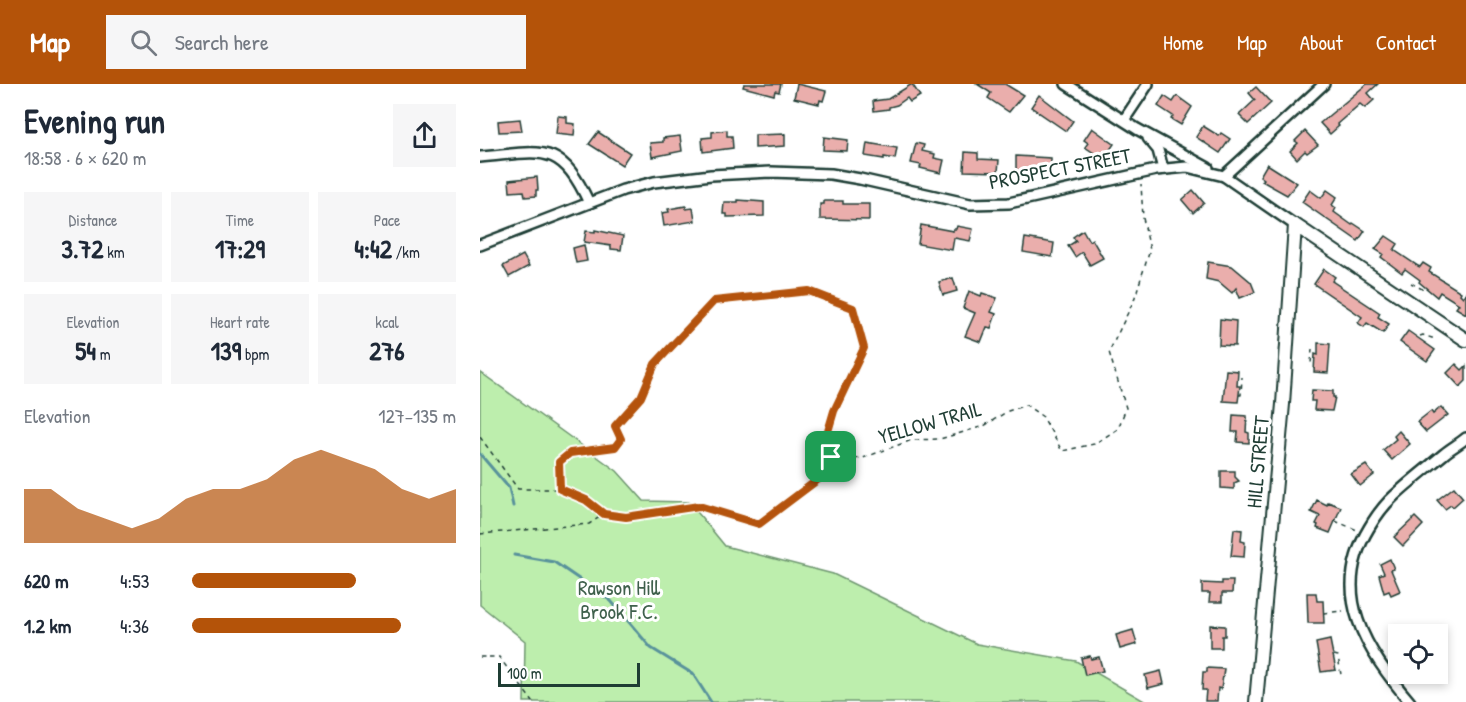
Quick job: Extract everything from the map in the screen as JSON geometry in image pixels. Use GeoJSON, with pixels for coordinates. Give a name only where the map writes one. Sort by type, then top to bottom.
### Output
{"type":"FeatureCollection","features":[{"type":"Feature","properties":{"kind":"street"},"geometry":{"type":"LineString","coordinates":[[1066,84],[1137,129],[1224,176],[1324,84]]}},
{"type":"Feature","properties":{"kind":"street"},"geometry":{"type":"LineString","coordinates":[[1124,120],[1148,84]]}},
{"type":"Feature","properties":{"kind":"street"},"geometry":{"type":"LineString","coordinates":[[1137,129],[1156,146],[1163,169]]}},
{"type":"Feature","properties":{"kind":"street"},"geometry":{"type":"LineString","coordinates":[[1173,148],[1180,167]]}},
{"type":"Feature","properties":{"kind":"street"},"geometry":{"type":"LineString","coordinates":[[480,157],[528,153],[553,156],[573,172],[589,203]]}},
{"type":"Feature","properties":{"kind":"street","name":"PROSPECT STREET"},"geometry":{"type":"LineString","coordinates":[[480,244],[623,190],[654,182],[781,172],[831,174],[860,178],[952,201],[989,204],[1009,203],[1180,167],[1224,176],[1466,340]]}},
{"type":"Feature","properties":{"kind":"street","name":"HILL STREET"},"geometry":{"type":"LineString","coordinates":[[1256,702],[1283,404],[1295,225]]}},
{"type":"Feature","properties":{"kind":"street"},"geometry":{"type":"LineString","coordinates":[[1410,702],[1388,677],[1370,650],[1355,616],[1351,589],[1355,556],[1378,512],[1394,496],[1466,438]]}},
{"type":"Feature","properties":{"kind":"path","name":"YELLOW TRAIL"},"geometry":{"type":"LineString","coordinates":[[831,457],[842,460],[863,458],[912,440],[940,439],[984,426],[1008,411],[1026,405],[1043,417],[1062,451],[1094,444],[1118,429],[1126,408],[1109,352],[1134,300],[1150,250],[1143,218],[1141,174]]}},
{"type":"Feature","properties":{"kind":"path"},"geometry":{"type":"LineString","coordinates":[[1412,283],[1424,290]]}},
{"type":"Feature","properties":{"kind":"path"},"geometry":{"type":"LineString","coordinates":[[480,437],[518,489],[560,489],[586,500],[604,514],[626,517],[699,506],[759,524],[824,475],[831,457],[824,445],[834,411],[864,348],[853,308],[809,291],[714,301],[655,364],[641,397],[615,426],[621,439],[615,447],[570,453],[559,462],[560,489]]}},
{"type":"Feature","properties":{"kind":"path"},"geometry":{"type":"LineString","coordinates":[[1420,336],[1435,339]]}},
{"type":"Feature","properties":{"kind":"path"},"geometry":{"type":"LineString","coordinates":[[1312,349],[1311,364],[1314,364]]}},
{"type":"Feature","properties":{"kind":"path"},"geometry":{"type":"LineString","coordinates":[[1239,395],[1242,377]]}},
{"type":"Feature","properties":{"kind":"path"},"geometry":{"type":"LineString","coordinates":[[480,534],[589,524],[604,514]]}},
{"type":"Feature","properties":{"kind":"path"},"geometry":{"type":"LineString","coordinates":[[1335,521],[1365,534]]}},
{"type":"Feature","properties":{"kind":"path"},"geometry":{"type":"LineString","coordinates":[[1324,613],[1343,611]]}},
{"type":"Feature","properties":{"kind":"path"},"geometry":{"type":"LineString","coordinates":[[1334,655],[1338,656],[1341,675]]}},
{"type":"Feature","properties":{"kind":"path"},"geometry":{"type":"LineString","coordinates":[[480,657],[499,657],[533,702]]}},
{"type":"Feature","properties":{"kind":"green space","name":"Rawson Hill Brook F.C."},"geometry":{"type":"Polygon","coordinates":[[[480,372],[617,471],[644,501],[689,502],[725,546],[833,574],[977,644],[1076,661],[1146,702],[524,702],[525,641],[480,605],[480,372]]]}},
{"type":"Feature","properties":{"kind":"building"},"geometry":{"type":"Polygon","coordinates":[[[744,84],[781,84],[779,92],[775,91],[774,95],[743,87],[744,84]]]}},
{"type":"Feature","properties":{"kind":"building"},"geometry":{"type":"Polygon","coordinates":[[[797,84],[826,91],[823,101],[820,100],[819,104],[794,98],[797,84]]]}},
{"type":"Feature","properties":{"kind":"building"},"geometry":{"type":"Polygon","coordinates":[[[912,84],[920,96],[910,102],[907,98],[889,109],[874,111],[873,101],[888,99],[912,84]]]}},
{"type":"Feature","properties":{"kind":"building"},"geometry":{"type":"Polygon","coordinates":[[[977,84],[1005,84],[1023,95],[1009,112],[988,98],[991,93],[977,84]]]}},
{"type":"Feature","properties":{"kind":"building"},"geometry":{"type":"Polygon","coordinates":[[[1367,84],[1378,84],[1368,93],[1374,100],[1365,108],[1360,104],[1337,124],[1339,126],[1330,134],[1320,123],[1367,84]]]}},
{"type":"Feature","properties":{"kind":"building"},"geometry":{"type":"Polygon","coordinates":[[[1256,87],[1271,103],[1248,124],[1239,115],[1255,100],[1249,93],[1256,87]]]}},
{"type":"Feature","properties":{"kind":"building"},"geometry":{"type":"Polygon","coordinates":[[[1039,95],[1073,121],[1066,131],[1031,107],[1039,95]]]}},
{"type":"Feature","properties":{"kind":"building"},"geometry":{"type":"Polygon","coordinates":[[[1164,96],[1173,102],[1177,96],[1192,107],[1181,125],[1171,119],[1173,116],[1158,106],[1164,96]]]}},
{"type":"Feature","properties":{"kind":"building"},"geometry":{"type":"Polygon","coordinates":[[[558,116],[567,117],[567,123],[575,124],[574,136],[556,134],[558,116]]]}},
{"type":"Feature","properties":{"kind":"building"},"geometry":{"type":"Polygon","coordinates":[[[520,119],[522,131],[499,132],[498,121],[520,119]]]}},
{"type":"Feature","properties":{"kind":"building"},"geometry":{"type":"Polygon","coordinates":[[[1203,126],[1219,136],[1221,133],[1230,139],[1220,153],[1196,137],[1203,126]]]}},
{"type":"Feature","properties":{"kind":"building"},"geometry":{"type":"Polygon","coordinates":[[[1092,128],[1114,144],[1107,154],[1103,152],[1100,157],[1085,147],[1088,143],[1084,140],[1092,128]]]}},
{"type":"Feature","properties":{"kind":"building"},"geometry":{"type":"Polygon","coordinates":[[[727,130],[727,136],[732,136],[733,148],[703,152],[702,138],[712,137],[712,132],[727,130]]]}},
{"type":"Feature","properties":{"kind":"building"},"geometry":{"type":"Polygon","coordinates":[[[1305,131],[1318,145],[1307,153],[1305,151],[1297,159],[1290,151],[1298,143],[1295,141],[1305,131]]]}},
{"type":"Feature","properties":{"kind":"building"},"geometry":{"type":"Polygon","coordinates":[[[598,132],[630,153],[622,165],[589,144],[598,132]]]}},
{"type":"Feature","properties":{"kind":"building"},"geometry":{"type":"Polygon","coordinates":[[[785,134],[785,146],[755,148],[755,135],[785,134]]]}},
{"type":"Feature","properties":{"kind":"building"},"geometry":{"type":"Polygon","coordinates":[[[680,136],[682,151],[652,157],[650,143],[663,142],[663,138],[680,136]]]}},
{"type":"Feature","properties":{"kind":"building"},"geometry":{"type":"Polygon","coordinates":[[[824,137],[848,140],[847,151],[823,150],[824,137]]]}},
{"type":"Feature","properties":{"kind":"building"},"geometry":{"type":"Polygon","coordinates":[[[867,143],[897,148],[895,159],[865,156],[867,143]]]}},
{"type":"Feature","properties":{"kind":"building"},"geometry":{"type":"Polygon","coordinates":[[[916,143],[924,145],[922,151],[935,154],[934,158],[944,160],[941,173],[920,168],[921,165],[911,163],[916,143]]]}},
{"type":"Feature","properties":{"kind":"building"},"geometry":{"type":"Polygon","coordinates":[[[965,152],[978,153],[978,159],[999,160],[998,172],[964,171],[965,152]]]}},
{"type":"Feature","properties":{"kind":"building"},"geometry":{"type":"Polygon","coordinates":[[[1016,156],[1051,158],[1051,170],[1035,172],[1016,170],[1016,156]]]}},
{"type":"Feature","properties":{"kind":"building"},"geometry":{"type":"Polygon","coordinates":[[[1267,164],[1297,183],[1287,195],[1262,181],[1264,179],[1260,176],[1267,164]]]}},
{"type":"Feature","properties":{"kind":"building"},"geometry":{"type":"Polygon","coordinates":[[[537,177],[536,196],[525,197],[524,191],[510,192],[509,180],[537,177]]]}},
{"type":"Feature","properties":{"kind":"building"},"geometry":{"type":"Polygon","coordinates":[[[1193,190],[1204,203],[1193,213],[1182,200],[1193,190]]]}},
{"type":"Feature","properties":{"kind":"building"},"geometry":{"type":"Polygon","coordinates":[[[1310,190],[1321,198],[1327,190],[1337,197],[1332,205],[1336,208],[1334,212],[1365,231],[1358,241],[1302,202],[1310,190]]]}},
{"type":"Feature","properties":{"kind":"building"},"geometry":{"type":"Polygon","coordinates":[[[738,200],[764,202],[764,216],[727,217],[727,214],[723,214],[724,202],[738,202],[738,200]]]}},
{"type":"Feature","properties":{"kind":"building"},"geometry":{"type":"Polygon","coordinates":[[[824,201],[869,204],[869,220],[820,219],[820,204],[824,204],[824,201]]]}},
{"type":"Feature","properties":{"kind":"building"},"geometry":{"type":"Polygon","coordinates":[[[686,206],[686,209],[693,208],[695,221],[664,226],[662,213],[669,212],[668,209],[686,206]]]}},
{"type":"Feature","properties":{"kind":"building"},"geometry":{"type":"Polygon","coordinates":[[[921,225],[953,231],[957,226],[973,229],[970,241],[954,238],[952,250],[918,244],[921,225]]]}},
{"type":"Feature","properties":{"kind":"building"},"geometry":{"type":"Polygon","coordinates":[[[595,230],[623,236],[621,250],[584,242],[586,231],[595,232],[595,230]]]}},
{"type":"Feature","properties":{"kind":"building"},"geometry":{"type":"Polygon","coordinates":[[[1083,230],[1089,241],[1092,239],[1103,258],[1090,265],[1082,252],[1075,257],[1068,246],[1076,241],[1073,237],[1083,230]]]}},
{"type":"Feature","properties":{"kind":"building"},"geometry":{"type":"Polygon","coordinates":[[[1386,236],[1398,244],[1394,250],[1420,267],[1423,263],[1431,268],[1429,272],[1461,292],[1463,297],[1466,292],[1466,314],[1456,308],[1459,304],[1440,292],[1437,297],[1405,269],[1402,273],[1381,257],[1383,254],[1375,249],[1386,236]]]}},
{"type":"Feature","properties":{"kind":"building"},"geometry":{"type":"Polygon","coordinates":[[[1025,238],[1054,243],[1052,257],[1023,252],[1025,238]]]}},
{"type":"Feature","properties":{"kind":"building"},"geometry":{"type":"Polygon","coordinates":[[[584,245],[587,261],[576,263],[573,248],[584,245]]]}},
{"type":"Feature","properties":{"kind":"building"},"geometry":{"type":"Polygon","coordinates":[[[523,255],[529,266],[509,277],[503,266],[523,255]]]}},
{"type":"Feature","properties":{"kind":"building"},"geometry":{"type":"Polygon","coordinates":[[[1208,262],[1232,266],[1251,282],[1255,292],[1240,298],[1236,288],[1232,293],[1219,282],[1206,279],[1208,262]]]}},
{"type":"Feature","properties":{"kind":"building"},"geometry":{"type":"Polygon","coordinates":[[[1324,269],[1335,277],[1332,281],[1380,313],[1378,317],[1389,324],[1383,333],[1367,323],[1364,327],[1358,323],[1362,317],[1314,284],[1324,269]]]}},
{"type":"Feature","properties":{"kind":"building"},"geometry":{"type":"Polygon","coordinates":[[[953,278],[957,291],[943,295],[939,282],[953,278]]]}},
{"type":"Feature","properties":{"kind":"building"},"geometry":{"type":"Polygon","coordinates":[[[969,291],[981,296],[982,293],[997,298],[991,312],[996,314],[991,328],[987,327],[981,342],[965,336],[975,313],[963,308],[969,291]]]}},
{"type":"Feature","properties":{"kind":"building"},"geometry":{"type":"Polygon","coordinates":[[[1220,319],[1236,321],[1235,346],[1219,345],[1220,319]]]}},
{"type":"Feature","properties":{"kind":"building"},"geometry":{"type":"Polygon","coordinates":[[[1408,331],[1435,350],[1427,361],[1400,342],[1408,331]]]}},
{"type":"Feature","properties":{"kind":"building"},"geometry":{"type":"Polygon","coordinates":[[[1318,343],[1330,344],[1328,373],[1314,372],[1318,343]]]}},
{"type":"Feature","properties":{"kind":"building"},"geometry":{"type":"Polygon","coordinates":[[[1456,364],[1462,370],[1466,366],[1466,381],[1460,387],[1447,373],[1456,364]]]}},
{"type":"Feature","properties":{"kind":"building"},"geometry":{"type":"Polygon","coordinates":[[[1226,370],[1238,371],[1237,386],[1240,386],[1238,402],[1223,401],[1226,370]]]}},
{"type":"Feature","properties":{"kind":"building"},"geometry":{"type":"Polygon","coordinates":[[[1312,390],[1333,391],[1333,397],[1335,397],[1332,411],[1314,410],[1315,401],[1311,401],[1312,390]]]}},
{"type":"Feature","properties":{"kind":"building"},"geometry":{"type":"Polygon","coordinates":[[[1441,407],[1448,415],[1426,432],[1417,422],[1431,411],[1433,414],[1441,407]]]}},
{"type":"Feature","properties":{"kind":"building"},"geometry":{"type":"Polygon","coordinates":[[[1233,415],[1247,416],[1246,432],[1249,433],[1249,443],[1237,442],[1238,432],[1232,432],[1233,415]]]}},
{"type":"Feature","properties":{"kind":"building"},"geometry":{"type":"Polygon","coordinates":[[[1399,431],[1410,444],[1392,460],[1383,450],[1396,439],[1394,436],[1399,431]]]}},
{"type":"Feature","properties":{"kind":"building"},"geometry":{"type":"Polygon","coordinates":[[[1366,465],[1374,475],[1360,486],[1351,474],[1366,465]]]}},
{"type":"Feature","properties":{"kind":"building"},"geometry":{"type":"Polygon","coordinates":[[[1221,471],[1235,471],[1235,477],[1239,481],[1234,483],[1234,489],[1221,488],[1221,471]]]}},
{"type":"Feature","properties":{"kind":"building"},"geometry":{"type":"Polygon","coordinates":[[[1454,487],[1463,498],[1453,507],[1451,505],[1445,509],[1437,500],[1454,487]]]}},
{"type":"Feature","properties":{"kind":"building"},"geometry":{"type":"Polygon","coordinates":[[[1317,500],[1327,505],[1328,502],[1341,507],[1330,533],[1317,528],[1316,524],[1320,516],[1311,512],[1317,500]]]}},
{"type":"Feature","properties":{"kind":"building"},"geometry":{"type":"Polygon","coordinates":[[[1415,517],[1423,525],[1403,546],[1394,537],[1415,517]]]}},
{"type":"Feature","properties":{"kind":"building"},"geometry":{"type":"Polygon","coordinates":[[[1234,529],[1242,530],[1241,541],[1245,542],[1244,557],[1231,556],[1234,529]]]}},
{"type":"Feature","properties":{"kind":"building"},"geometry":{"type":"Polygon","coordinates":[[[1390,559],[1394,569],[1391,570],[1400,591],[1391,595],[1389,591],[1384,593],[1379,575],[1384,573],[1380,564],[1390,559]]]}},
{"type":"Feature","properties":{"kind":"building"},"geometry":{"type":"Polygon","coordinates":[[[1222,581],[1233,581],[1232,593],[1222,593],[1222,602],[1209,602],[1210,593],[1202,593],[1202,583],[1222,584],[1222,581]]]}},
{"type":"Feature","properties":{"kind":"building"},"geometry":{"type":"Polygon","coordinates":[[[1307,593],[1316,593],[1317,601],[1323,601],[1324,623],[1308,623],[1307,593]]]}},
{"type":"Feature","properties":{"kind":"building"},"geometry":{"type":"Polygon","coordinates":[[[1210,625],[1225,626],[1222,648],[1210,648],[1210,625]]]}},
{"type":"Feature","properties":{"kind":"building"},"geometry":{"type":"Polygon","coordinates":[[[1133,630],[1137,644],[1120,649],[1116,635],[1133,630]]]}},
{"type":"Feature","properties":{"kind":"building"},"geometry":{"type":"Polygon","coordinates":[[[1330,640],[1336,670],[1321,672],[1316,643],[1330,640]]]}},
{"type":"Feature","properties":{"kind":"building"},"geometry":{"type":"Polygon","coordinates":[[[1090,656],[1091,659],[1099,657],[1103,671],[1085,675],[1081,658],[1090,656]]]}},
{"type":"Feature","properties":{"kind":"building"},"geometry":{"type":"Polygon","coordinates":[[[1207,668],[1224,669],[1221,689],[1218,688],[1217,701],[1205,701],[1206,690],[1202,690],[1203,672],[1207,672],[1207,668]]]}},
{"type":"Feature","properties":{"kind":"building"},"geometry":{"type":"Polygon","coordinates":[[[1161,671],[1164,684],[1148,688],[1145,675],[1161,671]]]}},
{"type":"Feature","properties":{"kind":"waterway"},"geometry":{"type":"LineString","coordinates":[[480,454],[509,488],[513,506]]}},
{"type":"Feature","properties":{"kind":"waterway"},"geometry":{"type":"LineString","coordinates":[[514,555],[554,562],[611,601],[651,648],[693,674],[711,702]]}},
{"type":"Feature","properties":{"kind":"route"},"geometry":{"type":"LineString","coordinates":[[809,291],[853,308],[864,348],[834,411],[824,445],[831,457],[824,475],[759,524],[699,506],[626,517],[604,514],[586,500],[560,489],[559,462],[570,453],[615,447],[621,439],[615,426],[641,397],[655,364],[714,301],[809,291]]}}]}
